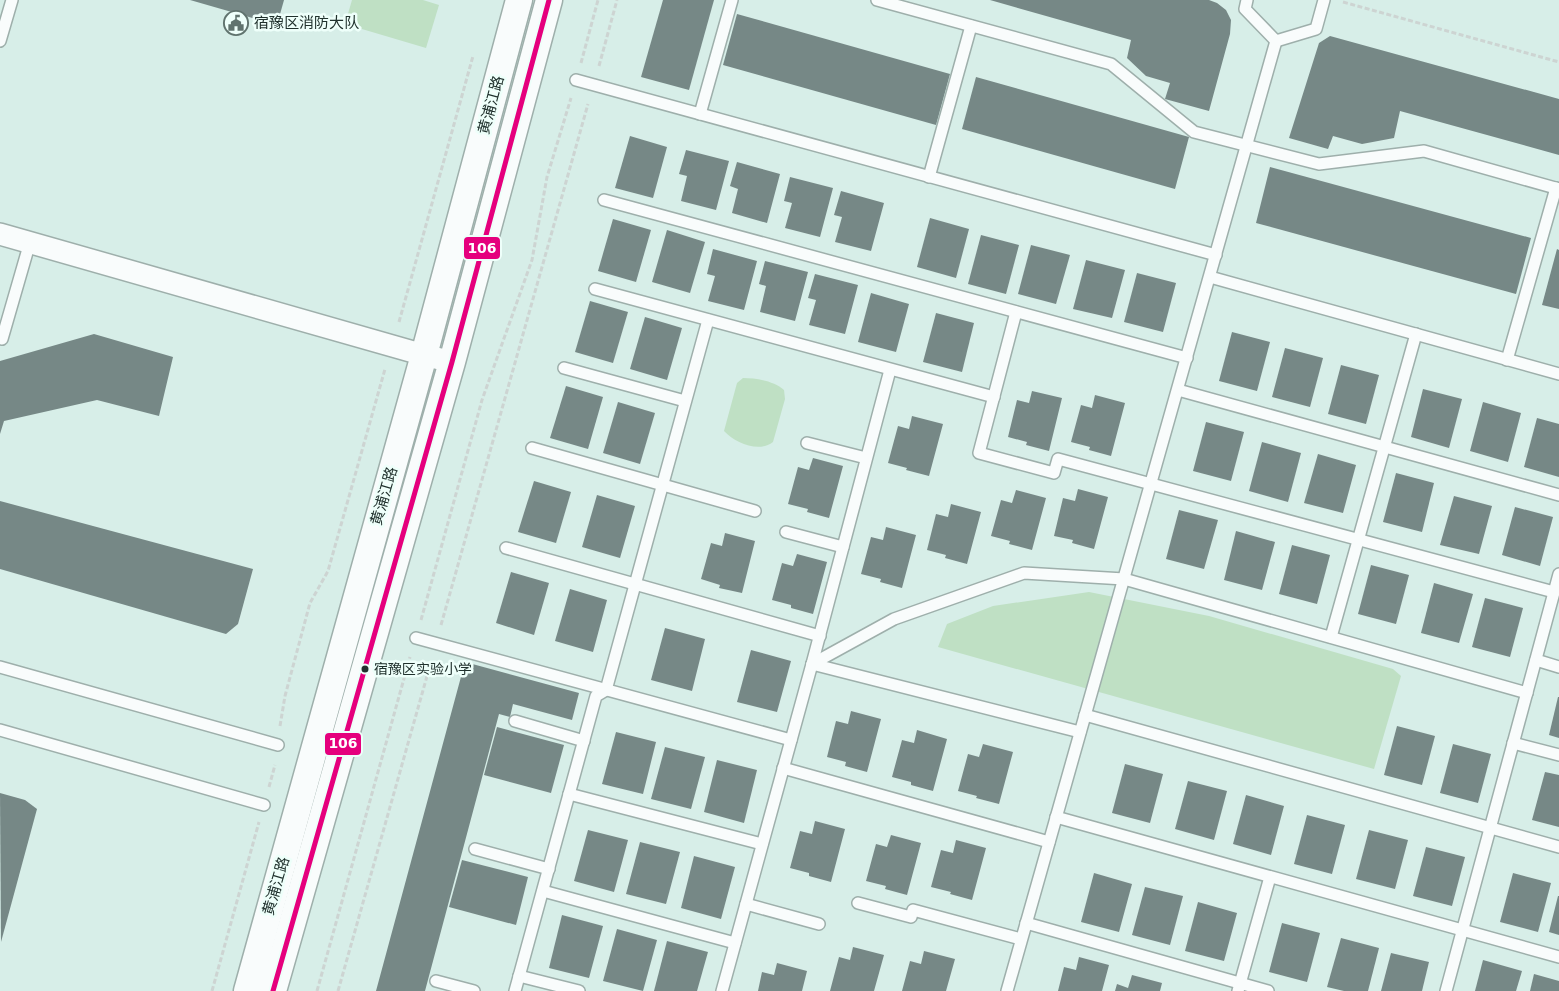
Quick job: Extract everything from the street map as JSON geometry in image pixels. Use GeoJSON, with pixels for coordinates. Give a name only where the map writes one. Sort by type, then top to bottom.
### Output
{"type":"FeatureCollection","features":[{"type":"Feature","properties":{"kind":"street","name":"黄浦江路"},"geometry":{"type":"LineString","coordinates":[[246,991],[424,355],[519,0]]}},
{"type":"Feature","properties":{"kind":"street","name":"黄浦江路"},"geometry":{"type":"LineString","coordinates":[[273,991],[452,362],[549,0]]}},
{"type":"Feature","properties":{"kind":"street"},"geometry":{"type":"LineString","coordinates":[[0,234],[452,362]]}},
{"type":"Feature","properties":{"kind":"lane"},"geometry":{"type":"LineString","coordinates":[[0,40],[12,0]]}},
{"type":"Feature","properties":{"kind":"lane"},"geometry":{"type":"LineString","coordinates":[[700,114],[732,0]]}},
{"type":"Feature","properties":{"kind":"lane"},"geometry":{"type":"LineString","coordinates":[[877,0],[1111,64],[1194,132],[1319,164],[1424,151],[1558,188],[1507,360]]}},
{"type":"Feature","properties":{"kind":"lane"},"geometry":{"type":"LineString","coordinates":[[1248,0],[1245,9],[1276,41]]}},
{"type":"Feature","properties":{"kind":"lane"},"geometry":{"type":"LineString","coordinates":[[1276,41],[1316,29],[1324,0]]}},
{"type":"Feature","properties":{"kind":"lane"},"geometry":{"type":"LineString","coordinates":[[929,177],[971,26]]}},
{"type":"Feature","properties":{"kind":"lane"},"geometry":{"type":"LineString","coordinates":[[1007,991],[1276,41]]}},
{"type":"Feature","properties":{"kind":"lane"},"geometry":{"type":"LineString","coordinates":[[576,80],[1216,255]]}},
{"type":"Feature","properties":{"kind":"lane"},"geometry":{"type":"LineString","coordinates":[[604,200],[1187,358]]}},
{"type":"Feature","properties":{"kind":"lane"},"geometry":{"type":"LineString","coordinates":[[2,339],[30,242]]}},
{"type":"Feature","properties":{"kind":"lane"},"geometry":{"type":"LineString","coordinates":[[1210,277],[1559,374]]}},
{"type":"Feature","properties":{"kind":"lane"},"geometry":{"type":"LineString","coordinates":[[595,289],[994,397]]}},
{"type":"Feature","properties":{"kind":"lane"},"geometry":{"type":"LineString","coordinates":[[1016,312],[979,453],[1054,473],[1058,459],[1554,592]]}},
{"type":"Feature","properties":{"kind":"lane"},"geometry":{"type":"LineString","coordinates":[[515,991],[596,696],[606,690],[708,320]]}},
{"type":"Feature","properties":{"kind":"lane"},"geometry":{"type":"LineString","coordinates":[[1331,637],[1416,334]]}},
{"type":"Feature","properties":{"kind":"lane"},"geometry":{"type":"LineString","coordinates":[[564,368],[685,401]]}},
{"type":"Feature","properties":{"kind":"lane"},"geometry":{"type":"LineString","coordinates":[[722,991],[820,636],[890,370]]}},
{"type":"Feature","properties":{"kind":"lane"},"geometry":{"type":"LineString","coordinates":[[1178,390],[1559,495]]}},
{"type":"Feature","properties":{"kind":"lane"},"geometry":{"type":"LineString","coordinates":[[806,443],[866,458]]}},
{"type":"Feature","properties":{"kind":"lane"},"geometry":{"type":"LineString","coordinates":[[532,448],[755,511]]}},
{"type":"Feature","properties":{"kind":"lane"},"geometry":{"type":"LineString","coordinates":[[786,532],[843,547]]}},
{"type":"Feature","properties":{"kind":"lane"},"geometry":{"type":"LineString","coordinates":[[506,548],[820,636]]}},
{"type":"Feature","properties":{"kind":"lane"},"geometry":{"type":"LineString","coordinates":[[812,664],[894,619],[1024,572],[1124,579],[1527,693]]}},
{"type":"Feature","properties":{"kind":"lane"},"geometry":{"type":"LineString","coordinates":[[1446,991],[1559,575]]}},
{"type":"Feature","properties":{"kind":"lane"},"geometry":{"type":"LineString","coordinates":[[416,638],[791,740]]}},
{"type":"Feature","properties":{"kind":"lane"},"geometry":{"type":"LineString","coordinates":[[1536,660],[1559,666]]}},
{"type":"Feature","properties":{"kind":"lane"},"geometry":{"type":"LineString","coordinates":[[812,664],[1080,732]]}},
{"type":"Feature","properties":{"kind":"lane"},"geometry":{"type":"LineString","coordinates":[[0,667],[278,746]]}},
{"type":"Feature","properties":{"kind":"lane"},"geometry":{"type":"LineString","coordinates":[[1085,715],[1559,847]]}},
{"type":"Feature","properties":{"kind":"lane"},"geometry":{"type":"LineString","coordinates":[[515,721],[584,741]]}},
{"type":"Feature","properties":{"kind":"lane"},"geometry":{"type":"LineString","coordinates":[[0,730],[264,805]]}},
{"type":"Feature","properties":{"kind":"lane"},"geometry":{"type":"LineString","coordinates":[[1513,743],[1559,755]]}},
{"type":"Feature","properties":{"kind":"lane"},"geometry":{"type":"LineString","coordinates":[[783,768],[1049,842]]}},
{"type":"Feature","properties":{"kind":"lane"},"geometry":{"type":"LineString","coordinates":[[569,794],[762,844]]}},
{"type":"Feature","properties":{"kind":"lane"},"geometry":{"type":"LineString","coordinates":[[1056,817],[1559,957]]}},
{"type":"Feature","properties":{"kind":"lane"},"geometry":{"type":"LineString","coordinates":[[475,849],[549,869]]}},
{"type":"Feature","properties":{"kind":"lane"},"geometry":{"type":"LineString","coordinates":[[1239,987],[1270,877]]}},
{"type":"Feature","properties":{"kind":"lane"},"geometry":{"type":"LineString","coordinates":[[543,891],[735,943]]}},
{"type":"Feature","properties":{"kind":"lane"},"geometry":{"type":"LineString","coordinates":[[858,903],[911,917],[912,910],[1022,939]]}},
{"type":"Feature","properties":{"kind":"lane"},"geometry":{"type":"LineString","coordinates":[[746,904],[819,924]]}},
{"type":"Feature","properties":{"kind":"lane"},"geometry":{"type":"LineString","coordinates":[[1026,923],[1239,987],[1268,991]]}},
{"type":"Feature","properties":{"kind":"lane"},"geometry":{"type":"LineString","coordinates":[[520,976],[579,991]]}},
{"type":"Feature","properties":{"kind":"lane"},"geometry":{"type":"LineString","coordinates":[[436,981],[474,991]]}},
{"type":"Feature","properties":{"kind":"path"},"geometry":{"type":"LineString","coordinates":[[317,991],[482,400],[532,260],[547,177],[598,0]]}},
{"type":"Feature","properties":{"kind":"path"},"geometry":{"type":"LineString","coordinates":[[338,991],[617,0]]}},
{"type":"Feature","properties":{"kind":"path"},"geometry":{"type":"LineString","coordinates":[[1338,0],[1559,62]]}},
{"type":"Feature","properties":{"kind":"path"},"geometry":{"type":"LineString","coordinates":[[212,991],[275,766],[285,696],[310,603],[328,571],[476,48]]}},
{"type":"Feature","properties":{"kind":"green space"},"geometry":{"type":"Polygon","coordinates":[[[352,0],[423,0],[439,5],[426,48],[345,24],[352,0]]]}},
{"type":"Feature","properties":{"kind":"green space"},"geometry":{"type":"Polygon","coordinates":[[[743,378],[765,381],[775,384],[784,390],[785,399],[773,442],[761,447],[741,443],[724,431],[737,383],[743,378]]]}},
{"type":"Feature","properties":{"kind":"green space"},"geometry":{"type":"Polygon","coordinates":[[[1089,592],[1209,616],[1393,669],[1401,676],[1374,769],[938,647],[947,624],[993,606],[1089,592]]]}},
{"type":"Feature","properties":{"kind":"building"},"geometry":{"type":"Polygon","coordinates":[[[190,0],[284,0],[277,25],[190,0]]]}},
{"type":"Feature","properties":{"kind":"building"},"geometry":{"type":"Polygon","coordinates":[[[663,0],[714,0],[689,90],[641,77],[663,0]]]}},
{"type":"Feature","properties":{"kind":"building"},"geometry":{"type":"Polygon","coordinates":[[[990,0],[1209,0],[1217,3],[1226,10],[1231,20],[1230,34],[1209,111],[1165,99],[1170,83],[1146,76],[1127,58],[1131,40],[990,0]]]}},
{"type":"Feature","properties":{"kind":"building"},"geometry":{"type":"Polygon","coordinates":[[[737,14],[950,74],[936,125],[723,65],[737,14]]]}},
{"type":"Feature","properties":{"kind":"building"},"geometry":{"type":"Polygon","coordinates":[[[1330,36],[1559,99],[1559,155],[1400,111],[1394,138],[1362,144],[1333,136],[1328,149],[1289,138],[1319,43],[1330,36]]]}},
{"type":"Feature","properties":{"kind":"building"},"geometry":{"type":"Polygon","coordinates":[[[976,77],[1189,137],[1175,189],[962,129],[976,77]]]}},
{"type":"Feature","properties":{"kind":"building"},"geometry":{"type":"Polygon","coordinates":[[[630,136],[667,147],[653,198],[615,188],[630,136]]]}},
{"type":"Feature","properties":{"kind":"building"},"geometry":{"type":"Polygon","coordinates":[[[686,150],[729,161],[716,210],[681,201],[687,176],[679,174],[686,150]]]}},
{"type":"Feature","properties":{"kind":"building"},"geometry":{"type":"Polygon","coordinates":[[[737,162],[780,174],[767,223],[732,213],[738,189],[730,186],[737,162]]]}},
{"type":"Feature","properties":{"kind":"building"},"geometry":{"type":"Polygon","coordinates":[[[1270,167],[1531,238],[1516,294],[1256,223],[1270,167]]]}},
{"type":"Feature","properties":{"kind":"building"},"geometry":{"type":"Polygon","coordinates":[[[790,177],[833,188],[820,237],[785,228],[792,203],[784,201],[790,177]]]}},
{"type":"Feature","properties":{"kind":"building"},"geometry":{"type":"Polygon","coordinates":[[[841,191],[884,203],[871,251],[835,242],[842,217],[834,215],[841,191]]]}},
{"type":"Feature","properties":{"kind":"building"},"geometry":{"type":"Polygon","coordinates":[[[930,218],[969,229],[956,278],[917,267],[930,218]]]}},
{"type":"Feature","properties":{"kind":"building"},"geometry":{"type":"Polygon","coordinates":[[[613,219],[651,230],[636,282],[598,271],[613,219]]]}},
{"type":"Feature","properties":{"kind":"building"},"geometry":{"type":"Polygon","coordinates":[[[667,230],[705,242],[690,293],[652,282],[667,230]]]}},
{"type":"Feature","properties":{"kind":"building"},"geometry":{"type":"Polygon","coordinates":[[[981,235],[1019,245],[1006,294],[968,284],[981,235]]]}},
{"type":"Feature","properties":{"kind":"building"},"geometry":{"type":"Polygon","coordinates":[[[1031,245],[1070,255],[1056,304],[1018,294],[1031,245]]]}},
{"type":"Feature","properties":{"kind":"building"},"geometry":{"type":"Polygon","coordinates":[[[713,249],[757,261],[744,310],[708,301],[715,276],[707,274],[713,249]]]}},
{"type":"Feature","properties":{"kind":"building"},"geometry":{"type":"Polygon","coordinates":[[[1557,249],[1559,250],[1559,309],[1542,305],[1557,249]]]}},
{"type":"Feature","properties":{"kind":"building"},"geometry":{"type":"Polygon","coordinates":[[[1086,260],[1125,270],[1112,318],[1073,309],[1086,260]]]}},
{"type":"Feature","properties":{"kind":"building"},"geometry":{"type":"Polygon","coordinates":[[[765,261],[808,272],[795,321],[760,312],[766,286],[759,284],[765,261]]]}},
{"type":"Feature","properties":{"kind":"building"},"geometry":{"type":"Polygon","coordinates":[[[1137,273],[1176,283],[1163,332],[1124,322],[1137,273]]]}},
{"type":"Feature","properties":{"kind":"building"},"geometry":{"type":"Polygon","coordinates":[[[815,274],[858,285],[845,334],[809,325],[816,300],[808,298],[815,274]]]}},
{"type":"Feature","properties":{"kind":"building"},"geometry":{"type":"Polygon","coordinates":[[[871,293],[909,304],[896,352],[858,342],[871,293]]]}},
{"type":"Feature","properties":{"kind":"building"},"geometry":{"type":"Polygon","coordinates":[[[590,301],[628,312],[613,363],[575,352],[590,301]]]}},
{"type":"Feature","properties":{"kind":"building"},"geometry":{"type":"Polygon","coordinates":[[[936,313],[974,323],[962,372],[923,362],[936,313]]]}},
{"type":"Feature","properties":{"kind":"building"},"geometry":{"type":"Polygon","coordinates":[[[645,317],[682,328],[667,380],[630,369],[645,317]]]}},
{"type":"Feature","properties":{"kind":"building"},"geometry":{"type":"Polygon","coordinates":[[[1232,332],[1270,342],[1257,391],[1219,381],[1232,332]]]}},
{"type":"Feature","properties":{"kind":"building"},"geometry":{"type":"Polygon","coordinates":[[[94,334],[173,357],[159,416],[97,400],[4,421],[0,434],[0,361],[94,334]]]}},
{"type":"Feature","properties":{"kind":"building"},"geometry":{"type":"Polygon","coordinates":[[[1285,348],[1323,358],[1310,407],[1272,397],[1285,348]]]}},
{"type":"Feature","properties":{"kind":"building"},"geometry":{"type":"Polygon","coordinates":[[[1341,365],[1379,375],[1366,424],[1328,414],[1341,365]]]}},
{"type":"Feature","properties":{"kind":"building"},"geometry":{"type":"Polygon","coordinates":[[[566,386],[603,397],[588,449],[550,438],[566,386]]]}},
{"type":"Feature","properties":{"kind":"building"},"geometry":{"type":"Polygon","coordinates":[[[1423,389],[1462,399],[1449,448],[1411,437],[1423,389]]]}},
{"type":"Feature","properties":{"kind":"building"},"geometry":{"type":"Polygon","coordinates":[[[1032,391],[1062,398],[1049,451],[1026,445],[1027,442],[1008,437],[1017,400],[1029,403],[1032,391]]]}},
{"type":"Feature","properties":{"kind":"building"},"geometry":{"type":"Polygon","coordinates":[[[1095,395],[1125,403],[1111,456],[1089,450],[1090,447],[1071,442],[1081,405],[1092,408],[1095,395]]]}},
{"type":"Feature","properties":{"kind":"building"},"geometry":{"type":"Polygon","coordinates":[[[618,402],[655,413],[640,464],[603,453],[618,402]]]}},
{"type":"Feature","properties":{"kind":"building"},"geometry":{"type":"Polygon","coordinates":[[[1483,402],[1521,413],[1508,462],[1470,451],[1483,402]]]}},
{"type":"Feature","properties":{"kind":"building"},"geometry":{"type":"Polygon","coordinates":[[[912,416],[943,424],[929,476],[888,463],[898,426],[909,429],[912,416]]]}},
{"type":"Feature","properties":{"kind":"building"},"geometry":{"type":"Polygon","coordinates":[[[1537,418],[1559,424],[1559,477],[1524,467],[1537,418]]]}},
{"type":"Feature","properties":{"kind":"building"},"geometry":{"type":"Polygon","coordinates":[[[1206,422],[1244,432],[1231,481],[1193,471],[1206,422]]]}},
{"type":"Feature","properties":{"kind":"building"},"geometry":{"type":"Polygon","coordinates":[[[1262,442],[1301,453],[1288,502],[1249,491],[1262,442]]]}},
{"type":"Feature","properties":{"kind":"building"},"geometry":{"type":"Polygon","coordinates":[[[1318,454],[1356,465],[1343,513],[1304,503],[1318,454]]]}},
{"type":"Feature","properties":{"kind":"building"},"geometry":{"type":"Polygon","coordinates":[[[813,458],[843,466],[829,518],[807,512],[808,509],[788,504],[798,467],[809,470],[813,458]]]}},
{"type":"Feature","properties":{"kind":"building"},"geometry":{"type":"Polygon","coordinates":[[[1396,473],[1434,483],[1422,532],[1383,522],[1396,473]]]}},
{"type":"Feature","properties":{"kind":"building"},"geometry":{"type":"Polygon","coordinates":[[[534,481],[571,492],[556,543],[518,532],[534,481]]]}},
{"type":"Feature","properties":{"kind":"building"},"geometry":{"type":"Polygon","coordinates":[[[1078,489],[1108,497],[1094,549],[1072,543],[1073,540],[1054,536],[1063,498],[1075,501],[1078,489]]]}},
{"type":"Feature","properties":{"kind":"building"},"geometry":{"type":"Polygon","coordinates":[[[1016,490],[1046,498],[1032,550],[1009,544],[1010,541],[991,536],[1001,500],[1012,503],[1016,490]]]}},
{"type":"Feature","properties":{"kind":"building"},"geometry":{"type":"Polygon","coordinates":[[[597,495],[635,506],[620,558],[582,547],[597,495]]]}},
{"type":"Feature","properties":{"kind":"building"},"geometry":{"type":"Polygon","coordinates":[[[1454,496],[1492,506],[1479,554],[1440,545],[1454,496]]]}},
{"type":"Feature","properties":{"kind":"building"},"geometry":{"type":"Polygon","coordinates":[[[0,501],[253,569],[238,624],[226,634],[0,569],[0,501]]]}},
{"type":"Feature","properties":{"kind":"building"},"geometry":{"type":"Polygon","coordinates":[[[951,504],[981,512],[967,564],[945,558],[946,555],[927,550],[936,514],[948,517],[951,504]]]}},
{"type":"Feature","properties":{"kind":"building"},"geometry":{"type":"Polygon","coordinates":[[[1515,507],[1553,517],[1540,566],[1502,555],[1515,507]]]}},
{"type":"Feature","properties":{"kind":"building"},"geometry":{"type":"Polygon","coordinates":[[[1179,510],[1218,520],[1204,569],[1166,559],[1179,510]]]}},
{"type":"Feature","properties":{"kind":"building"},"geometry":{"type":"Polygon","coordinates":[[[886,527],[916,535],[902,588],[880,582],[881,579],[861,574],[871,537],[883,540],[886,527]]]}},
{"type":"Feature","properties":{"kind":"building"},"geometry":{"type":"Polygon","coordinates":[[[1236,531],[1275,542],[1262,590],[1224,580],[1236,531]]]}},
{"type":"Feature","properties":{"kind":"building"},"geometry":{"type":"Polygon","coordinates":[[[725,533],[755,541],[742,593],[719,588],[720,585],[701,579],[711,543],[722,546],[725,533]]]}},
{"type":"Feature","properties":{"kind":"building"},"geometry":{"type":"Polygon","coordinates":[[[1292,545],[1330,555],[1317,604],[1279,594],[1292,545]]]}},
{"type":"Feature","properties":{"kind":"building"},"geometry":{"type":"Polygon","coordinates":[[[797,554],[827,562],[813,614],[772,600],[782,563],[793,566],[797,554]]]}},
{"type":"Feature","properties":{"kind":"building"},"geometry":{"type":"Polygon","coordinates":[[[1371,565],[1409,575],[1396,624],[1358,614],[1371,565]]]}},
{"type":"Feature","properties":{"kind":"building"},"geometry":{"type":"Polygon","coordinates":[[[511,572],[549,583],[534,635],[496,623],[511,572]]]}},
{"type":"Feature","properties":{"kind":"building"},"geometry":{"type":"Polygon","coordinates":[[[1434,583],[1473,594],[1459,643],[1421,633],[1434,583]]]}},
{"type":"Feature","properties":{"kind":"building"},"geometry":{"type":"Polygon","coordinates":[[[570,589],[607,600],[593,652],[555,641],[570,589]]]}},
{"type":"Feature","properties":{"kind":"building"},"geometry":{"type":"Polygon","coordinates":[[[1485,598],[1523,608],[1510,657],[1472,647],[1485,598]]]}},
{"type":"Feature","properties":{"kind":"building"},"geometry":{"type":"Polygon","coordinates":[[[665,628],[705,639],[692,691],[651,680],[665,628]]]}},
{"type":"Feature","properties":{"kind":"building"},"geometry":{"type":"Polygon","coordinates":[[[751,650],[791,661],[777,712],[737,702],[751,650]]]}},
{"type":"Feature","properties":{"kind":"building"},"geometry":{"type":"Polygon","coordinates":[[[465,662],[579,693],[572,720],[513,704],[510,717],[499,714],[425,991],[376,991],[465,662]]]}},
{"type":"Feature","properties":{"kind":"building"},"geometry":{"type":"Polygon","coordinates":[[[1559,697],[1559,738],[1549,735],[1559,697]]]}},
{"type":"Feature","properties":{"kind":"building"},"geometry":{"type":"Polygon","coordinates":[[[851,711],[881,719],[867,772],[845,766],[846,762],[827,757],[836,721],[848,724],[851,711]]]}},
{"type":"Feature","properties":{"kind":"building"},"geometry":{"type":"Polygon","coordinates":[[[1397,726],[1435,736],[1422,785],[1384,775],[1397,726]]]}},
{"type":"Feature","properties":{"kind":"building"},"geometry":{"type":"Polygon","coordinates":[[[497,727],[564,745],[551,793],[484,775],[497,727]]]}},
{"type":"Feature","properties":{"kind":"building"},"geometry":{"type":"Polygon","coordinates":[[[917,730],[947,739],[933,791],[892,777],[902,740],[914,743],[917,730]]]}},
{"type":"Feature","properties":{"kind":"building"},"geometry":{"type":"Polygon","coordinates":[[[616,732],[656,742],[643,794],[602,784],[616,732]]]}},
{"type":"Feature","properties":{"kind":"building"},"geometry":{"type":"Polygon","coordinates":[[[983,744],[1013,752],[999,804],[958,791],[968,754],[979,757],[983,744]]]}},
{"type":"Feature","properties":{"kind":"building"},"geometry":{"type":"Polygon","coordinates":[[[1453,744],[1491,754],[1478,803],[1440,793],[1453,744]]]}},
{"type":"Feature","properties":{"kind":"building"},"geometry":{"type":"Polygon","coordinates":[[[665,747],[705,757],[691,809],[651,799],[665,747]]]}},
{"type":"Feature","properties":{"kind":"building"},"geometry":{"type":"Polygon","coordinates":[[[717,760],[757,770],[744,823],[704,812],[717,760]]]}},
{"type":"Feature","properties":{"kind":"building"},"geometry":{"type":"Polygon","coordinates":[[[1125,764],[1163,774],[1150,823],[1112,813],[1125,764]]]}},
{"type":"Feature","properties":{"kind":"building"},"geometry":{"type":"Polygon","coordinates":[[[1545,772],[1559,775],[1559,827],[1532,820],[1545,772]]]}},
{"type":"Feature","properties":{"kind":"building"},"geometry":{"type":"Polygon","coordinates":[[[1188,781],[1227,791],[1214,840],[1175,829],[1188,781]]]}},
{"type":"Feature","properties":{"kind":"building"},"geometry":{"type":"Polygon","coordinates":[[[0,793],[25,800],[37,809],[1,942],[0,793]]]}},
{"type":"Feature","properties":{"kind":"building"},"geometry":{"type":"Polygon","coordinates":[[[1246,795],[1284,806],[1271,855],[1233,844],[1246,795]]]}},
{"type":"Feature","properties":{"kind":"building"},"geometry":{"type":"Polygon","coordinates":[[[1307,815],[1345,825],[1332,874],[1294,864],[1307,815]]]}},
{"type":"Feature","properties":{"kind":"building"},"geometry":{"type":"Polygon","coordinates":[[[815,821],[845,829],[831,882],[790,868],[800,831],[812,834],[815,821]]]}},
{"type":"Feature","properties":{"kind":"building"},"geometry":{"type":"Polygon","coordinates":[[[588,830],[628,840],[614,892],[574,881],[588,830]]]}},
{"type":"Feature","properties":{"kind":"building"},"geometry":{"type":"Polygon","coordinates":[[[1369,830],[1408,840],[1395,889],[1356,879],[1369,830]]]}},
{"type":"Feature","properties":{"kind":"building"},"geometry":{"type":"Polygon","coordinates":[[[891,835],[921,843],[907,895],[885,889],[886,886],[866,881],[876,844],[887,847],[891,835]]]}},
{"type":"Feature","properties":{"kind":"building"},"geometry":{"type":"Polygon","coordinates":[[[956,840],[986,848],[972,900],[931,887],[941,850],[953,853],[956,840]]]}},
{"type":"Feature","properties":{"kind":"building"},"geometry":{"type":"Polygon","coordinates":[[[640,842],[680,852],[666,904],[626,894],[640,842]]]}},
{"type":"Feature","properties":{"kind":"building"},"geometry":{"type":"Polygon","coordinates":[[[1426,847],[1465,857],[1452,906],[1413,896],[1426,847]]]}},
{"type":"Feature","properties":{"kind":"building"},"geometry":{"type":"Polygon","coordinates":[[[694,856],[735,867],[721,919],[681,908],[694,856]]]}},
{"type":"Feature","properties":{"kind":"building"},"geometry":{"type":"Polygon","coordinates":[[[462,860],[528,877],[516,925],[449,907],[462,860]]]}},
{"type":"Feature","properties":{"kind":"building"},"geometry":{"type":"Polygon","coordinates":[[[1094,873],[1132,884],[1119,932],[1081,922],[1094,873]]]}},
{"type":"Feature","properties":{"kind":"building"},"geometry":{"type":"Polygon","coordinates":[[[1513,873],[1551,883],[1538,932],[1500,922],[1513,873]]]}},
{"type":"Feature","properties":{"kind":"building"},"geometry":{"type":"Polygon","coordinates":[[[1145,887],[1183,896],[1170,945],[1132,935],[1145,887]]]}},
{"type":"Feature","properties":{"kind":"building"},"geometry":{"type":"Polygon","coordinates":[[[1559,896],[1559,935],[1549,932],[1559,896]]]}},
{"type":"Feature","properties":{"kind":"building"},"geometry":{"type":"Polygon","coordinates":[[[1198,902],[1237,913],[1224,961],[1185,951],[1198,902]]]}},
{"type":"Feature","properties":{"kind":"building"},"geometry":{"type":"Polygon","coordinates":[[[562,915],[603,926],[589,978],[549,968],[562,915]]]}},
{"type":"Feature","properties":{"kind":"building"},"geometry":{"type":"Polygon","coordinates":[[[1282,923],[1320,933],[1307,982],[1269,972],[1282,923]]]}},
{"type":"Feature","properties":{"kind":"building"},"geometry":{"type":"Polygon","coordinates":[[[617,929],[657,940],[643,991],[603,981],[617,929]]]}},
{"type":"Feature","properties":{"kind":"building"},"geometry":{"type":"Polygon","coordinates":[[[1341,938],[1379,948],[1368,991],[1344,991],[1327,987],[1341,938]]]}},
{"type":"Feature","properties":{"kind":"building"},"geometry":{"type":"Polygon","coordinates":[[[667,941],[708,952],[697,991],[654,991],[667,941]]]}},
{"type":"Feature","properties":{"kind":"building"},"geometry":{"type":"Polygon","coordinates":[[[853,947],[884,955],[874,991],[830,991],[839,957],[850,960],[853,947]]]}},
{"type":"Feature","properties":{"kind":"building"},"geometry":{"type":"Polygon","coordinates":[[[924,951],[955,959],[946,991],[902,991],[910,961],[921,964],[924,951]]]}},
{"type":"Feature","properties":{"kind":"building"},"geometry":{"type":"Polygon","coordinates":[[[1391,953],[1429,962],[1422,991],[1381,991],[1391,953]]]}},
{"type":"Feature","properties":{"kind":"building"},"geometry":{"type":"Polygon","coordinates":[[[1079,957],[1109,965],[1102,991],[1058,991],[1064,967],[1076,970],[1079,957]]]}},
{"type":"Feature","properties":{"kind":"building"},"geometry":{"type":"Polygon","coordinates":[[[1483,960],[1522,971],[1516,991],[1475,991],[1483,960]]]}},
{"type":"Feature","properties":{"kind":"building"},"geometry":{"type":"Polygon","coordinates":[[[777,963],[807,971],[802,991],[758,991],[762,972],[774,975],[777,963]]]}},
{"type":"Feature","properties":{"kind":"building"},"geometry":{"type":"Polygon","coordinates":[[[1534,974],[1559,981],[1559,991],[1530,991],[1534,974]]]}},
{"type":"Feature","properties":{"kind":"building"},"geometry":{"type":"Polygon","coordinates":[[[1132,975],[1162,983],[1160,991],[1115,991],[1117,984],[1128,988],[1132,975]]]}},
{"type":"Feature","properties":{"kind":"transit line","name":"106"},"geometry":{"type":"LineString","coordinates":[[273,991],[452,362],[549,0]]}},
{"type":"Feature","properties":{"kind":"place","name":"宿豫区消防大队"},"geometry":{"type":"Point","coordinates":[236,23]}},
{"type":"Feature","properties":{"kind":"place","name":"宿豫区实验小学"},"geometry":{"type":"Point","coordinates":[365,669]}}]}
